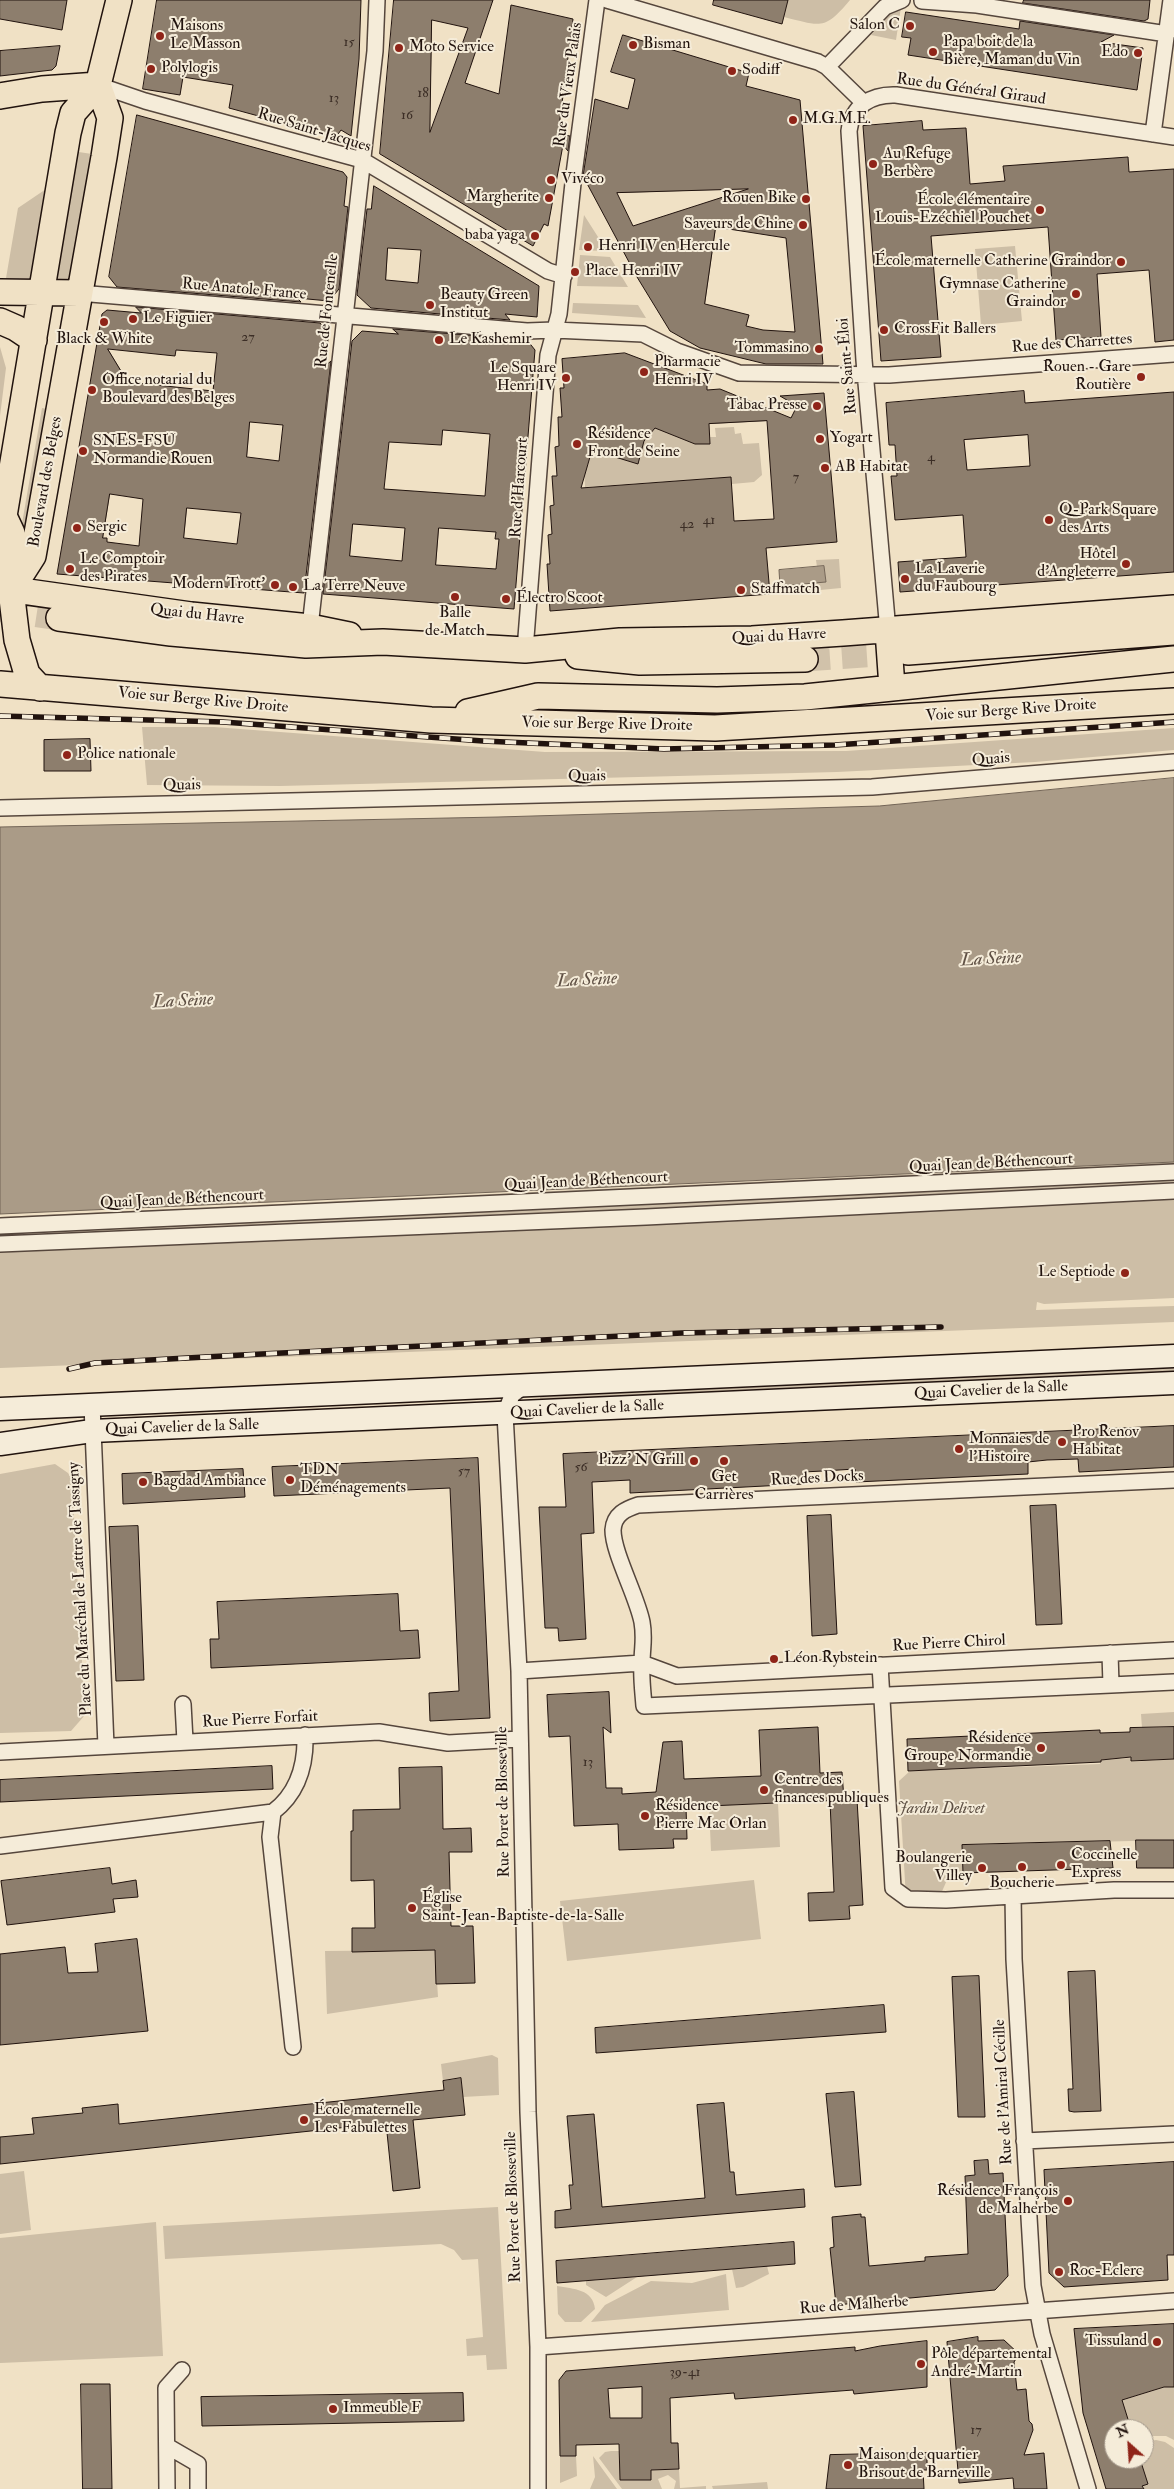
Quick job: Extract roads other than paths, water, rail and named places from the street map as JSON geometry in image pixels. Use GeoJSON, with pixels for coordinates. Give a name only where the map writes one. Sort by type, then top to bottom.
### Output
{"type":"FeatureCollection","features":[{"type":"Feature","properties":{"kind":"main road","name":"Boulevard des Belges"},"geometry":{"type":"LineString","coordinates":[[5,589],[12,533],[2,518],[34,340],[40,293],[73,114],[98,86],[119,0]]}},
{"type":"Feature","properties":{"kind":"main road","name":"Boulevard des Belges"},"geometry":{"type":"LineString","coordinates":[[5,589],[33,556],[110,118],[98,86]]}},
{"type":"Feature","properties":{"kind":"main road"},"geometry":{"type":"LineString","coordinates":[[0,96],[42,89],[98,86]]}},
{"type":"Feature","properties":{"kind":"main road"},"geometry":{"type":"LineString","coordinates":[[0,292],[79,293]]}},
{"type":"Feature","properties":{"kind":"main road"},"geometry":{"type":"LineString","coordinates":[[0,321],[16,328],[34,340]]}},
{"type":"Feature","properties":{"kind":"main road"},"geometry":{"type":"LineString","coordinates":[[0,614],[5,589]]}},
{"type":"Feature","properties":{"kind":"main road"},"geometry":{"type":"LineString","coordinates":[[5,589],[27,674],[40,688]]}},
{"type":"Feature","properties":{"kind":"main road","name":"Quai du Havre"},"geometry":{"type":"LineString","coordinates":[[5,589],[191,615],[310,626],[383,642]]}},
{"type":"Feature","properties":{"kind":"main road","name":"Quai du Havre"},"geometry":{"type":"LineString","coordinates":[[59,618],[171,633],[306,646],[383,642],[525,650],[620,641],[752,639],[1174,608]]}},
{"type":"Feature","properties":{"kind":"main road"},"geometry":{"type":"LineString","coordinates":[[888,630],[892,687]]}},
{"type":"Feature","properties":{"kind":"main road"},"geometry":{"type":"LineString","coordinates":[[908,652],[1174,632]]}},
{"type":"Feature","properties":{"kind":"main road"},"geometry":{"type":"LineString","coordinates":[[525,650],[640,662],[805,659]]}},
{"type":"Feature","properties":{"kind":"main road"},"geometry":{"type":"LineString","coordinates":[[431,720],[538,696],[717,700],[805,697],[1174,659]]}},
{"type":"Feature","properties":{"kind":"main road","name":"Voie sur Berge Rive Droite"},"geometry":{"type":"LineString","coordinates":[[0,684],[431,720],[715,728],[1174,701]]}},
{"type":"Feature","properties":{"kind":"main road","name":"Quai Cavelier de la Salle"},"geometry":{"type":"LineString","coordinates":[[0,1409],[1174,1356]]}},
{"type":"Feature","properties":{"kind":"main road","name":"Quai Cavelier de la Salle"},"geometry":{"type":"LineString","coordinates":[[0,1444],[92,1432],[1174,1383]]}},
{"type":"Feature","properties":{"kind":"street","name":"Rue de Fontenelle"},"geometry":{"type":"LineString","coordinates":[[310,626],[375,51],[377,0]]}},
{"type":"Feature","properties":{"kind":"street","name":"Rue du Vieux Palais"},"geometry":{"type":"LineString","coordinates":[[564,276],[574,174],[598,0]]}},
{"type":"Feature","properties":{"kind":"street"},"geometry":{"type":"LineString","coordinates":[[608,0],[808,58],[827,67],[864,103]]}},
{"type":"Feature","properties":{"kind":"street"},"geometry":{"type":"LineString","coordinates":[[827,67],[885,7],[902,0]]}},
{"type":"Feature","properties":{"kind":"street"},"geometry":{"type":"LineString","coordinates":[[919,0],[1008,5],[1166,34]]}},
{"type":"Feature","properties":{"kind":"street"},"geometry":{"type":"LineString","coordinates":[[1153,134],[1171,0]]}},
{"type":"Feature","properties":{"kind":"street","name":"Rue Saint-Jacques"},"geometry":{"type":"LineString","coordinates":[[98,86],[145,101],[362,160],[504,245],[548,270],[564,276]]}},
{"type":"Feature","properties":{"kind":"street","name":"Rue du Général Giraud"},"geometry":{"type":"LineString","coordinates":[[864,103],[876,97],[896,95],[1174,137]]}},
{"type":"Feature","properties":{"kind":"street","name":"Rue Saint-Éloi"},"geometry":{"type":"LineString","coordinates":[[864,103],[852,116],[849,131],[865,375],[870,406],[888,630]]}},
{"type":"Feature","properties":{"kind":"street"},"geometry":{"type":"LineString","coordinates":[[554,330],[559,314],[564,276]]}},
{"type":"Feature","properties":{"kind":"street","name":"Rue Anatole France"},"geometry":{"type":"LineString","coordinates":[[79,293],[527,331],[554,330]]}},
{"type":"Feature","properties":{"kind":"street","name":"Rue des Charrettes"},"geometry":{"type":"LineString","coordinates":[[554,330],[643,334],[677,351],[739,373],[865,375],[1174,354]]}},
{"type":"Feature","properties":{"kind":"street","name":"Rue d'Harcourt"},"geometry":{"type":"LineString","coordinates":[[525,650],[548,355],[554,330]]}},
{"type":"Feature","properties":{"kind":"street","name":"Quais"},"geometry":{"type":"LineString","coordinates":[[0,808],[872,787],[1174,762]]}},
{"type":"Feature","properties":{"kind":"street","name":"Quai Jean de Béthencourt"},"geometry":{"type":"LineString","coordinates":[[0,1226],[1174,1172]]}},
{"type":"Feature","properties":{"kind":"street"},"geometry":{"type":"LineString","coordinates":[[0,1244],[646,1217],[1174,1191]]}},
{"type":"Feature","properties":{"kind":"street","name":"Rue Poret de Blosseville"},"geometry":{"type":"LineString","coordinates":[[525,1386],[512,1395],[505,1414],[519,1671],[528,2112],[538,2346],[538,2489]]}},
{"type":"Feature","properties":{"kind":"street","name":"Place du Maréchal de Lattre de Tassigny"},"geometry":{"type":"LineString","coordinates":[[92,1405],[106,1746]]}},
{"type":"Feature","properties":{"kind":"street","name":"Rue des Docks"},"geometry":{"type":"LineString","coordinates":[[881,1696],[644,1706],[642,1663],[645,1644],[642,1620],[613,1530],[616,1519],[624,1510],[638,1505],[1174,1480]]}},
{"type":"Feature","properties":{"kind":"street","name":"Rue Pierre Chirol"},"geometry":{"type":"LineString","coordinates":[[519,1671],[642,1663],[677,1676],[1174,1650]]}},
{"type":"Feature","properties":{"kind":"street"},"geometry":{"type":"LineString","coordinates":[[1110,1653],[1111,1685]]}},
{"type":"Feature","properties":{"kind":"street"},"geometry":{"type":"LineString","coordinates":[[880,1665],[893,1888],[908,1899],[982,1899],[1114,1890],[1174,1890]]}},
{"type":"Feature","properties":{"kind":"street"},"geometry":{"type":"LineString","coordinates":[[881,1696],[1174,1682]]}},
{"type":"Feature","properties":{"kind":"street"},"geometry":{"type":"LineString","coordinates":[[183,1704],[185,1741]]}},
{"type":"Feature","properties":{"kind":"street","name":"Rue Pierre Forfait"},"geometry":{"type":"LineString","coordinates":[[0,1752],[305,1735],[386,1733],[448,1743],[520,1739]]}},
{"type":"Feature","properties":{"kind":"street"},"geometry":{"type":"LineString","coordinates":[[0,1846],[273,1812],[285,1803],[302,1768],[305,1754],[305,1735]]}},
{"type":"Feature","properties":{"kind":"street"},"geometry":{"type":"LineString","coordinates":[[273,1812],[270,1838],[293,2047]]}},
{"type":"Feature","properties":{"kind":"street","name":"Rue de l'Amiral Cécille"},"geometry":{"type":"LineString","coordinates":[[1013,1896],[1024,2141],[1033,2286],[1037,2310],[1088,2489]]}},
{"type":"Feature","properties":{"kind":"street"},"geometry":{"type":"LineString","coordinates":[[1024,2141],[1174,2134]]}},
{"type":"Feature","properties":{"kind":"street","name":"Rue de Malherbe"},"geometry":{"type":"LineString","coordinates":[[538,2346],[1174,2301]]}},
{"type":"Feature","properties":{"kind":"street"},"geometry":{"type":"LineString","coordinates":[[167,2489],[166,2388],[182,2370]]}},
{"type":"Feature","properties":{"kind":"street"},"geometry":{"type":"LineString","coordinates":[[167,2446],[198,2464],[198,2489]]}},
{"type":"Feature","properties":{"kind":"water"},"geometry":{"type":"Polygon","coordinates":[[[824,566],[826,582],[780,586],[779,570],[824,566]]]}},
{"type":"Feature","properties":{"kind":"water","name":"La Seine"},"geometry":{"type":"Polygon","coordinates":[[[1174,778],[1174,1162],[0,1214],[0,827],[498,817],[879,806],[1174,778]]]}},
{"type":"Feature","properties":{"kind":"tunnel"},"geometry":{"type":"LineString","coordinates":[[0,609],[59,618]]}},
{"type":"Feature","properties":{"kind":"tunnel"},"geometry":{"type":"LineString","coordinates":[[805,659],[908,652]]}},
{"type":"Feature","properties":{"kind":"railway"},"geometry":{"type":"LineString","coordinates":[[0,716],[223,722],[483,741],[664,749],[835,745],[1174,722]]}},
{"type":"Feature","properties":{"kind":"railway"},"geometry":{"type":"LineString","coordinates":[[69,1369],[95,1363],[682,1333],[941,1327]]}},
{"type":"Feature","properties":{"kind":"place","name":"Salon C"},"geometry":{"type":"Point","coordinates":[910,26]}},
{"type":"Feature","properties":{"kind":"place","name":"Maisons Le Masson"},"geometry":{"type":"Point","coordinates":[160,36]}},
{"type":"Feature","properties":{"kind":"place","name":"Bisman"},"geometry":{"type":"Point","coordinates":[633,45]}},
{"type":"Feature","properties":{"kind":"place","name":"Moto Service"},"geometry":{"type":"Point","coordinates":[399,48]}},
{"type":"Feature","properties":{"kind":"place","name":"Papa boit de la Bière, Maman du Vin"},"geometry":{"type":"Point","coordinates":[933,52]}},
{"type":"Feature","properties":{"kind":"place","name":"Edo"},"geometry":{"type":"Point","coordinates":[1138,53]}},
{"type":"Feature","properties":{"kind":"place","name":"Polylogis"},"geometry":{"type":"Point","coordinates":[151,69]}},
{"type":"Feature","properties":{"kind":"place","name":"Sodiff"},"geometry":{"type":"Point","coordinates":[732,71]}},
{"type":"Feature","properties":{"kind":"place","name":"M.G.M.E."},"geometry":{"type":"Point","coordinates":[793,120]}},
{"type":"Feature","properties":{"kind":"place","name":"Au Refuge Berbère"},"geometry":{"type":"Point","coordinates":[873,164]}},
{"type":"Feature","properties":{"kind":"place","name":"Vivéco"},"geometry":{"type":"Point","coordinates":[551,180]}},
{"type":"Feature","properties":{"kind":"place","name":"Margherite"},"geometry":{"type":"Point","coordinates":[549,198]}},
{"type":"Feature","properties":{"kind":"place","name":"Rouen Bike"},"geometry":{"type":"Point","coordinates":[806,199]}},
{"type":"Feature","properties":{"kind":"place","name":"École élémentaire Louis-Ezéchiel Pouchet"},"geometry":{"type":"Point","coordinates":[1040,210]}},
{"type":"Feature","properties":{"kind":"place","name":"Saveurs de Chine"},"geometry":{"type":"Point","coordinates":[803,225]}},
{"type":"Feature","properties":{"kind":"place","name":"baba yaga"},"geometry":{"type":"Point","coordinates":[535,236]}},
{"type":"Feature","properties":{"kind":"place","name":"Henri IV en Hercule"},"geometry":{"type":"Point","coordinates":[588,247]}},
{"type":"Feature","properties":{"kind":"place","name":"École maternelle Catherine Graindor"},"geometry":{"type":"Point","coordinates":[1121,262]}},
{"type":"Feature","properties":{"kind":"place","name":"Place Henri IV"},"geometry":{"type":"Point","coordinates":[575,272]}},
{"type":"Feature","properties":{"kind":"place","name":"Gymnase Catherine Graindor"},"geometry":{"type":"Point","coordinates":[1076,294]}},
{"type":"Feature","properties":{"kind":"place","name":"Beauty Green Institut"},"geometry":{"type":"Point","coordinates":[430,305]}},
{"type":"Feature","properties":{"kind":"place","name":"Le Figuier"},"geometry":{"type":"Point","coordinates":[133,319]}},
{"type":"Feature","properties":{"kind":"place","name":"Black & White"},"geometry":{"type":"Point","coordinates":[104,322]}},
{"type":"Feature","properties":{"kind":"place","name":"CrossFit Ballers"},"geometry":{"type":"Point","coordinates":[884,330]}},
{"type":"Feature","properties":{"kind":"place","name":"Le Kashemir"},"geometry":{"type":"Point","coordinates":[439,340]}},
{"type":"Feature","properties":{"kind":"place","name":"Tommasino"},"geometry":{"type":"Point","coordinates":[819,349]}},
{"type":"Feature","properties":{"kind":"place","name":"Pharmacie Henri IV"},"geometry":{"type":"Point","coordinates":[644,372]}},
{"type":"Feature","properties":{"kind":"place","name":"Rouen - Gare Routière"},"geometry":{"type":"Point","coordinates":[1141,377]}},
{"type":"Feature","properties":{"kind":"place","name":"Le Square Henri IV"},"geometry":{"type":"Point","coordinates":[566,378]}},
{"type":"Feature","properties":{"kind":"place","name":"Office notarial du Boulevard des Belges"},"geometry":{"type":"Point","coordinates":[92,390]}},
{"type":"Feature","properties":{"kind":"place","name":"Tabac Presse"},"geometry":{"type":"Point","coordinates":[817,406]}},
{"type":"Feature","properties":{"kind":"place","name":"Yogart"},"geometry":{"type":"Point","coordinates":[820,439]}},
{"type":"Feature","properties":{"kind":"place","name":"Résidence Front de Seine"},"geometry":{"type":"Point","coordinates":[577,444]}},
{"type":"Feature","properties":{"kind":"place","name":"SNES-FSU Normandie Rouen"},"geometry":{"type":"Point","coordinates":[83,451]}},
{"type":"Feature","properties":{"kind":"place","name":"AB Habitat"},"geometry":{"type":"Point","coordinates":[825,468]}},
{"type":"Feature","properties":{"kind":"place","name":"Q-Park Square des Arts"},"geometry":{"type":"Point","coordinates":[1049,520]}},
{"type":"Feature","properties":{"kind":"place","name":"Sergic"},"geometry":{"type":"Point","coordinates":[77,528]}},
{"type":"Feature","properties":{"kind":"place","name":"Hôtel d'Angleterre"},"geometry":{"type":"Point","coordinates":[1126,564]}},
{"type":"Feature","properties":{"kind":"place","name":"Le Comptoir des Pirates"},"geometry":{"type":"Point","coordinates":[70,569]}},
{"type":"Feature","properties":{"kind":"place","name":"La Laverie du Faubourg"},"geometry":{"type":"Point","coordinates":[905,579]}},
{"type":"Feature","properties":{"kind":"place","name":"Modern Trott'"},"geometry":{"type":"Point","coordinates":[275,585]}},
{"type":"Feature","properties":{"kind":"place","name":"La Terre Neuve"},"geometry":{"type":"Point","coordinates":[293,587]}},
{"type":"Feature","properties":{"kind":"place","name":"Staffmatch"},"geometry":{"type":"Point","coordinates":[741,590]}},
{"type":"Feature","properties":{"kind":"place","name":"Balle de Match"},"geometry":{"type":"Point","coordinates":[455,597]}},
{"type":"Feature","properties":{"kind":"place","name":"Électro Scoot"},"geometry":{"type":"Point","coordinates":[506,599]}},
{"type":"Feature","properties":{"kind":"place","name":"Police nationale"},"geometry":{"type":"Point","coordinates":[67,755]}},
{"type":"Feature","properties":{"kind":"place","name":"Le Septiode"},"geometry":{"type":"Point","coordinates":[1125,1273]}},
{"type":"Feature","properties":{"kind":"place","name":"Pro Renov Habitat"},"geometry":{"type":"Point","coordinates":[1062,1442]}},
{"type":"Feature","properties":{"kind":"place","name":"Monnaies de l’Histoire"},"geometry":{"type":"Point","coordinates":[959,1449]}},
{"type":"Feature","properties":{"kind":"place","name":"Pizz' N Grill"},"geometry":{"type":"Point","coordinates":[694,1461]}},
{"type":"Feature","properties":{"kind":"place","name":"Get Carrières"},"geometry":{"type":"Point","coordinates":[724,1461]}},
{"type":"Feature","properties":{"kind":"place","name":"TDN Déménagements"},"geometry":{"type":"Point","coordinates":[290,1480]}},
{"type":"Feature","properties":{"kind":"place","name":"Bagdad Ambiance"},"geometry":{"type":"Point","coordinates":[143,1482]}},
{"type":"Feature","properties":{"kind":"place","name":"Léon Rybstein"},"geometry":{"type":"Point","coordinates":[774,1659]}},
{"type":"Feature","properties":{"kind":"place","name":"Résidence Groupe Normandie"},"geometry":{"type":"Point","coordinates":[1041,1748]}},
{"type":"Feature","properties":{"kind":"place","name":"Centre des finances publiques"},"geometry":{"type":"Point","coordinates":[764,1790]}},
{"type":"Feature","properties":{"kind":"place","name":"Résidence Pierre Mac Orlan"},"geometry":{"type":"Point","coordinates":[645,1816]}},
{"type":"Feature","properties":{"kind":"place","name":"Coccinelle Express"},"geometry":{"type":"Point","coordinates":[1061,1865]}},
{"type":"Feature","properties":{"kind":"place","name":"Boucherie"},"geometry":{"type":"Point","coordinates":[1022,1867]}},
{"type":"Feature","properties":{"kind":"place","name":"Boulangerie Villey"},"geometry":{"type":"Point","coordinates":[982,1868]}},
{"type":"Feature","properties":{"kind":"place","name":"Église Saint-Jean-Baptiste-de-la-Salle"},"geometry":{"type":"Point","coordinates":[412,1908]}},
{"type":"Feature","properties":{"kind":"place","name":"École maternelle Les Fabulettes"},"geometry":{"type":"Point","coordinates":[304,2120]}},
{"type":"Feature","properties":{"kind":"place","name":"Résidence François de Malherbe"},"geometry":{"type":"Point","coordinates":[1068,2201]}},
{"type":"Feature","properties":{"kind":"place","name":"Roc-Eclerc"},"geometry":{"type":"Point","coordinates":[1059,2272]}},
{"type":"Feature","properties":{"kind":"place","name":"Tissuland"},"geometry":{"type":"Point","coordinates":[1157,2342]}},
{"type":"Feature","properties":{"kind":"place","name":"Pôle départemental André-Martin"},"geometry":{"type":"Point","coordinates":[921,2364]}},
{"type":"Feature","properties":{"kind":"place","name":"Immeuble F"},"geometry":{"type":"Point","coordinates":[333,2409]}},
{"type":"Feature","properties":{"kind":"place","name":"Maison de quartier Brisout de Barneville"},"geometry":{"type":"Point","coordinates":[848,2465]}},
{"type":"Feature","properties":{"kind":"park label","name":"Jardin Delivet"},"geometry":{"type":"Point","coordinates":[941,1810]}}]}
